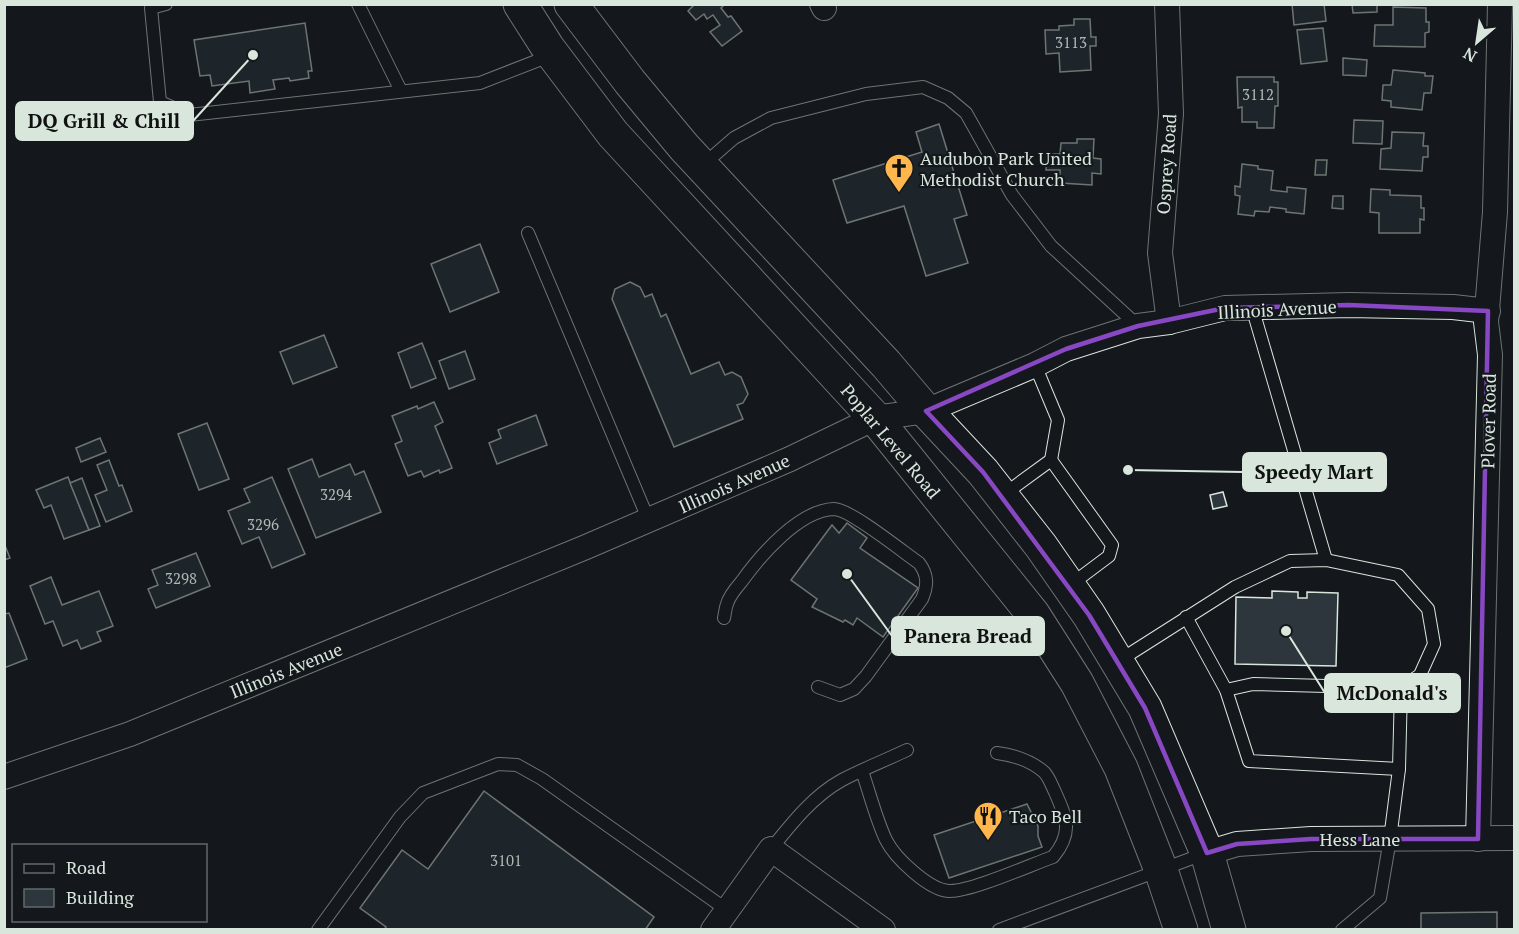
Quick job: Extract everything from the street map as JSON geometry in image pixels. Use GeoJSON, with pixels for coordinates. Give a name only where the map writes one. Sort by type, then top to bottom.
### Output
{"type":"FeatureCollection","features":[{"type":"Feature","properties":{"kind":"main road","name":"Poplar Level Road"},"geometry":{"type":"LineString","coordinates":[[520,4],[553,55],[613,134],[875,418],[1039,624],[1077,683],[1121,768],[1161,870],[1181,930]]}},
{"type":"Feature","properties":{"kind":"main road"},"geometry":{"type":"LineString","coordinates":[[571,4],[630,82],[702,166],[886,363],[926,411],[983,472],[1041,546],[1089,615],[1145,708],[1207,853],[1229,930]]}},
{"type":"Feature","properties":{"kind":"street","name":"Osprey Road"},"geometry":{"type":"LineString","coordinates":[[1167,4],[1171,114],[1160,253],[1169,322]]}},
{"type":"Feature","properties":{"kind":"street","name":"Plover Road"},"geometry":{"type":"LineString","coordinates":[[1478,839],[1490,355],[1486,322],[1495,212],[1500,4]]}},
{"type":"Feature","properties":{"kind":"street","name":"Illinois Avenue"},"geometry":{"type":"LineString","coordinates":[[4,777],[130,734],[649,521],[790,459],[875,418],[926,411],[1035,365],[1066,349],[1138,326],[1169,322],[1225,308],[1372,306],[1453,307],[1488,311]]}},
{"type":"Feature","properties":{"kind":"street","name":"Hess Lane"},"geometry":{"type":"LineString","coordinates":[[1207,853],[1237,844],[1311,839],[1515,838]]}},
{"type":"Feature","properties":{"kind":"street"},"geometry":{"type":"LineString","coordinates":[[720,920],[771,849],[883,930]]}},
{"type":"Feature","properties":{"kind":"lane"},"geometry":{"type":"LineString","coordinates":[[166,4],[151,8],[160,102],[189,115],[480,82],[553,55]]}},
{"type":"Feature","properties":{"kind":"lane"},"geometry":{"type":"LineString","coordinates":[[358,4],[401,91]]}},
{"type":"Feature","properties":{"kind":"lane"},"geometry":{"type":"LineString","coordinates":[[702,166],[734,138],[771,118],[866,94],[923,87],[948,98],[966,112],[1012,195],[1051,246],[1138,326]]}},
{"type":"Feature","properties":{"kind":"lane"},"geometry":{"type":"LineString","coordinates":[[528,233],[649,521]]}},
{"type":"Feature","properties":{"kind":"lane"},"geometry":{"type":"LineString","coordinates":[[1251,308],[1326,560]]}},
{"type":"Feature","properties":{"kind":"lane"},"geometry":{"type":"LineString","coordinates":[[1002,496],[1051,460],[1058,420],[1035,365]]}},
{"type":"Feature","properties":{"kind":"lane"},"geometry":{"type":"LineString","coordinates":[[1051,460],[1113,545],[1109,556],[1068,586]]}},
{"type":"Feature","properties":{"kind":"lane"},"geometry":{"type":"LineString","coordinates":[[724,618],[727,603],[761,555],[788,531],[816,514],[834,509],[849,514],[918,563],[924,570],[927,588],[922,599],[866,676],[854,689],[840,696],[818,687]]}},
{"type":"Feature","properties":{"kind":"lane"},"geometry":{"type":"LineString","coordinates":[[1117,662],[1186,616],[1235,587],[1290,561],[1326,560],[1398,575],[1428,609],[1434,644],[1420,675],[1401,688],[1253,684],[1226,690]]}},
{"type":"Feature","properties":{"kind":"lane"},"geometry":{"type":"LineString","coordinates":[[1186,616],[1226,690],[1249,760],[1399,769]]}},
{"type":"Feature","properties":{"kind":"lane"},"geometry":{"type":"LineString","coordinates":[[1342,930],[1380,898],[1399,769],[1401,688]]}},
{"type":"Feature","properties":{"kind":"lane"},"geometry":{"type":"LineString","coordinates":[[771,849],[812,802],[842,780],[907,750]]}},
{"type":"Feature","properties":{"kind":"lane"},"geometry":{"type":"LineString","coordinates":[[862,771],[887,841],[896,854],[930,885],[950,891],[968,888],[1053,857],[1067,834],[1065,814],[1046,773],[1014,755],[996,753]]}},
{"type":"Feature","properties":{"kind":"lane"},"geometry":{"type":"LineString","coordinates":[[318,930],[400,817],[423,793],[498,764],[517,765],[542,779],[720,920]]}},
{"type":"Feature","properties":{"kind":"lane"},"geometry":{"type":"LineString","coordinates":[[999,930],[1207,853]]}},
{"type":"Feature","properties":{"kind":"highlighted area"},"geometry":{"type":"Polygon","coordinates":[[[1349,305],[1488,311],[1478,839],[1311,839],[1237,844],[1207,853],[1145,708],[1089,615],[983,472],[926,411],[1066,349],[1138,326],[1225,308],[1349,305]]]}},
{"type":"Feature","properties":{"kind":"building"},"geometry":{"type":"Polygon","coordinates":[[[695,4],[725,4],[721,8],[728,17],[731,16],[742,31],[722,46],[710,32],[720,25],[713,15],[707,19],[704,14],[696,20],[688,11],[695,4]]]}},
{"type":"Feature","properties":{"kind":"building"},"geometry":{"type":"Polygon","coordinates":[[[1292,4],[1324,4],[1326,21],[1294,25],[1292,4]]]}},
{"type":"Feature","properties":{"kind":"building"},"geometry":{"type":"Polygon","coordinates":[[[1352,4],[1377,4],[1377,12],[1353,13],[1352,4]]]}},
{"type":"Feature","properties":{"kind":"building"},"geometry":{"type":"Polygon","coordinates":[[[1393,7],[1426,8],[1429,32],[1425,33],[1425,47],[1374,46],[1375,25],[1393,25],[1393,7]]]}},
{"type":"Feature","properties":{"kind":"building"},"geometry":{"type":"Polygon","coordinates":[[[1074,19],[1090,19],[1091,37],[1096,37],[1096,46],[1090,46],[1091,70],[1060,72],[1059,53],[1046,54],[1045,30],[1059,30],[1059,26],[1074,25],[1074,19]]]}},
{"type":"Feature","properties":{"kind":"building"},"geometry":{"type":"Polygon","coordinates":[[[305,23],[312,71],[308,71],[309,78],[290,81],[289,78],[273,80],[275,89],[250,93],[249,81],[212,86],[210,75],[200,76],[194,40],[305,23]]]}},
{"type":"Feature","properties":{"kind":"building"},"geometry":{"type":"Polygon","coordinates":[[[1323,28],[1327,61],[1301,64],[1297,30],[1323,28]]]}},
{"type":"Feature","properties":{"kind":"building"},"geometry":{"type":"Polygon","coordinates":[[[1343,58],[1367,60],[1366,76],[1343,75],[1343,58]]]}},
{"type":"Feature","properties":{"kind":"building"},"geometry":{"type":"Polygon","coordinates":[[[1393,70],[1433,76],[1431,93],[1424,93],[1422,110],[1391,107],[1391,101],[1382,100],[1383,85],[1391,85],[1393,70]]]}},
{"type":"Feature","properties":{"kind":"building"},"geometry":{"type":"Polygon","coordinates":[[[1237,77],[1274,77],[1274,82],[1278,82],[1278,106],[1275,106],[1274,128],[1257,128],[1257,122],[1242,122],[1242,107],[1238,108],[1237,77]]]}},
{"type":"Feature","properties":{"kind":"building"},"geometry":{"type":"Polygon","coordinates":[[[1354,120],[1383,121],[1382,144],[1353,143],[1354,120]]]}},
{"type":"Feature","properties":{"kind":"building","name":"Audubon Park United Methodist Church"},"geometry":{"type":"Polygon","coordinates":[[[939,124],[967,215],[954,219],[968,263],[926,276],[904,206],[847,223],[833,180],[922,152],[916,132],[939,124]]]}},
{"type":"Feature","properties":{"kind":"building"},"geometry":{"type":"Polygon","coordinates":[[[1392,132],[1424,133],[1423,146],[1428,146],[1428,157],[1423,157],[1422,171],[1380,169],[1381,149],[1391,148],[1392,132]]]}},
{"type":"Feature","properties":{"kind":"building"},"geometry":{"type":"Polygon","coordinates":[[[1077,139],[1094,139],[1093,158],[1101,159],[1101,174],[1092,173],[1092,185],[1060,183],[1060,170],[1046,170],[1047,154],[1060,154],[1061,143],[1077,143],[1077,139]]]}},
{"type":"Feature","properties":{"kind":"building"},"geometry":{"type":"Polygon","coordinates":[[[1316,160],[1327,160],[1326,175],[1315,175],[1316,160]]]}},
{"type":"Feature","properties":{"kind":"building"},"geometry":{"type":"Polygon","coordinates":[[[1242,164],[1273,171],[1271,190],[1287,192],[1287,187],[1306,189],[1304,214],[1270,207],[1269,212],[1255,211],[1254,216],[1238,214],[1240,196],[1235,195],[1235,186],[1240,187],[1242,164]]]}},
{"type":"Feature","properties":{"kind":"building"},"geometry":{"type":"Polygon","coordinates":[[[1371,189],[1390,190],[1390,195],[1421,196],[1424,220],[1420,219],[1420,233],[1379,233],[1379,213],[1370,212],[1371,189]]]}},
{"type":"Feature","properties":{"kind":"building"},"geometry":{"type":"Polygon","coordinates":[[[1333,196],[1343,196],[1343,209],[1332,208],[1333,196]]]}},
{"type":"Feature","properties":{"kind":"building"},"geometry":{"type":"Polygon","coordinates":[[[480,244],[499,292],[450,312],[431,264],[480,244]]]}},
{"type":"Feature","properties":{"kind":"building"},"geometry":{"type":"Polygon","coordinates":[[[630,282],[640,287],[645,297],[652,294],[661,317],[666,314],[691,374],[719,362],[725,375],[732,372],[741,377],[748,394],[743,403],[737,405],[743,419],[674,447],[612,299],[615,289],[630,282]]]}},
{"type":"Feature","properties":{"kind":"building"},"geometry":{"type":"Polygon","coordinates":[[[324,335],[337,367],[293,384],[280,352],[324,335]]]}},
{"type":"Feature","properties":{"kind":"building"},"geometry":{"type":"Polygon","coordinates":[[[422,343],[436,378],[411,388],[398,353],[422,343]]]}},
{"type":"Feature","properties":{"kind":"building"},"geometry":{"type":"Polygon","coordinates":[[[465,351],[475,379],[449,389],[439,361],[465,351]]]}},
{"type":"Feature","properties":{"kind":"building"},"geometry":{"type":"Polygon","coordinates":[[[434,402],[443,422],[435,426],[452,468],[440,473],[439,470],[424,477],[421,471],[408,476],[395,444],[402,441],[392,416],[434,402]]]}},
{"type":"Feature","properties":{"kind":"building"},"geometry":{"type":"Polygon","coordinates":[[[536,415],[547,445],[497,464],[489,443],[501,438],[498,430],[536,415]]]}},
{"type":"Feature","properties":{"kind":"building"},"geometry":{"type":"Polygon","coordinates":[[[207,423],[229,479],[199,490],[178,434],[207,423]]]}},
{"type":"Feature","properties":{"kind":"building"},"geometry":{"type":"Polygon","coordinates":[[[100,438],[106,452],[81,462],[76,448],[100,438]]]}},
{"type":"Feature","properties":{"kind":"building"},"geometry":{"type":"Polygon","coordinates":[[[312,459],[319,477],[350,464],[355,475],[364,471],[381,512],[316,538],[288,469],[312,459]]]}},
{"type":"Feature","properties":{"kind":"building"},"geometry":{"type":"Polygon","coordinates":[[[109,460],[132,511],[106,522],[95,495],[107,490],[97,465],[109,460]]]}},
{"type":"Feature","properties":{"kind":"building"},"geometry":{"type":"Polygon","coordinates":[[[68,477],[89,530],[64,539],[51,505],[44,508],[36,490],[68,477]]]}},
{"type":"Feature","properties":{"kind":"building"},"geometry":{"type":"Polygon","coordinates":[[[272,477],[305,554],[272,568],[259,537],[242,544],[228,511],[250,502],[244,489],[272,477]]]}},
{"type":"Feature","properties":{"kind":"building"},"geometry":{"type":"Polygon","coordinates":[[[82,478],[100,526],[89,530],[70,483],[82,478]]]}},
{"type":"Feature","properties":{"kind":"building"},"geometry":{"type":"Polygon","coordinates":[[[1223,492],[1227,506],[1213,509],[1210,495],[1223,492]]]}},
{"type":"Feature","properties":{"kind":"building"},"geometry":{"type":"Polygon","coordinates":[[[847,523],[867,538],[860,548],[918,588],[883,637],[857,618],[853,625],[812,607],[817,599],[791,580],[832,525],[839,533],[847,523]]]}},
{"type":"Feature","properties":{"kind":"building"},"geometry":{"type":"Polygon","coordinates":[[[4,543],[10,558],[4,560],[4,543]]]}},
{"type":"Feature","properties":{"kind":"building"},"geometry":{"type":"Polygon","coordinates":[[[196,553],[210,586],[156,608],[148,589],[158,585],[152,570],[196,553]]]}},
{"type":"Feature","properties":{"kind":"building"},"geometry":{"type":"Polygon","coordinates":[[[51,577],[62,605],[99,591],[113,626],[97,632],[101,641],[81,649],[77,640],[63,646],[53,621],[45,624],[30,586],[51,577]]]}},
{"type":"Feature","properties":{"kind":"building"},"geometry":{"type":"Polygon","coordinates":[[[1272,591],[1298,592],[1298,598],[1307,598],[1307,592],[1338,593],[1336,666],[1235,664],[1236,597],[1272,598],[1272,591]]]}},
{"type":"Feature","properties":{"kind":"building"},"geometry":{"type":"Polygon","coordinates":[[[9,613],[27,659],[4,668],[4,614],[9,613]]]}},
{"type":"Feature","properties":{"kind":"building"},"geometry":{"type":"Polygon","coordinates":[[[484,791],[654,917],[645,930],[384,930],[386,927],[360,908],[402,850],[428,869],[484,791]]]}},
{"type":"Feature","properties":{"kind":"building","name":"Taco Bell"},"geometry":{"type":"Polygon","coordinates":[[[1027,804],[1038,826],[1038,836],[1042,847],[949,878],[934,835],[976,821],[975,815],[984,811],[994,809],[997,814],[1027,804]]]}},
{"type":"Feature","properties":{"kind":"building"},"geometry":{"type":"Polygon","coordinates":[[[1497,912],[1497,930],[1421,930],[1421,913],[1497,912]]]}},
{"type":"Feature","properties":{"kind":"place","name":"DQ Grill & Chill"},"geometry":{"type":"Point","coordinates":[253,55]}},
{"type":"Feature","properties":{"kind":"place","name":"Audubon Park United Methodist Church"},"geometry":{"type":"Point","coordinates":[899,194]}},
{"type":"Feature","properties":{"kind":"place","name":"Speedy Mart"},"geometry":{"type":"Point","coordinates":[1128,470]}},
{"type":"Feature","properties":{"kind":"place","name":"Panera Bread"},"geometry":{"type":"Point","coordinates":[847,574]}},
{"type":"Feature","properties":{"kind":"place","name":"McDonald's"},"geometry":{"type":"Point","coordinates":[1286,631]}},
{"type":"Feature","properties":{"kind":"place","name":"Taco Bell"},"geometry":{"type":"Point","coordinates":[988,842]}}]}
